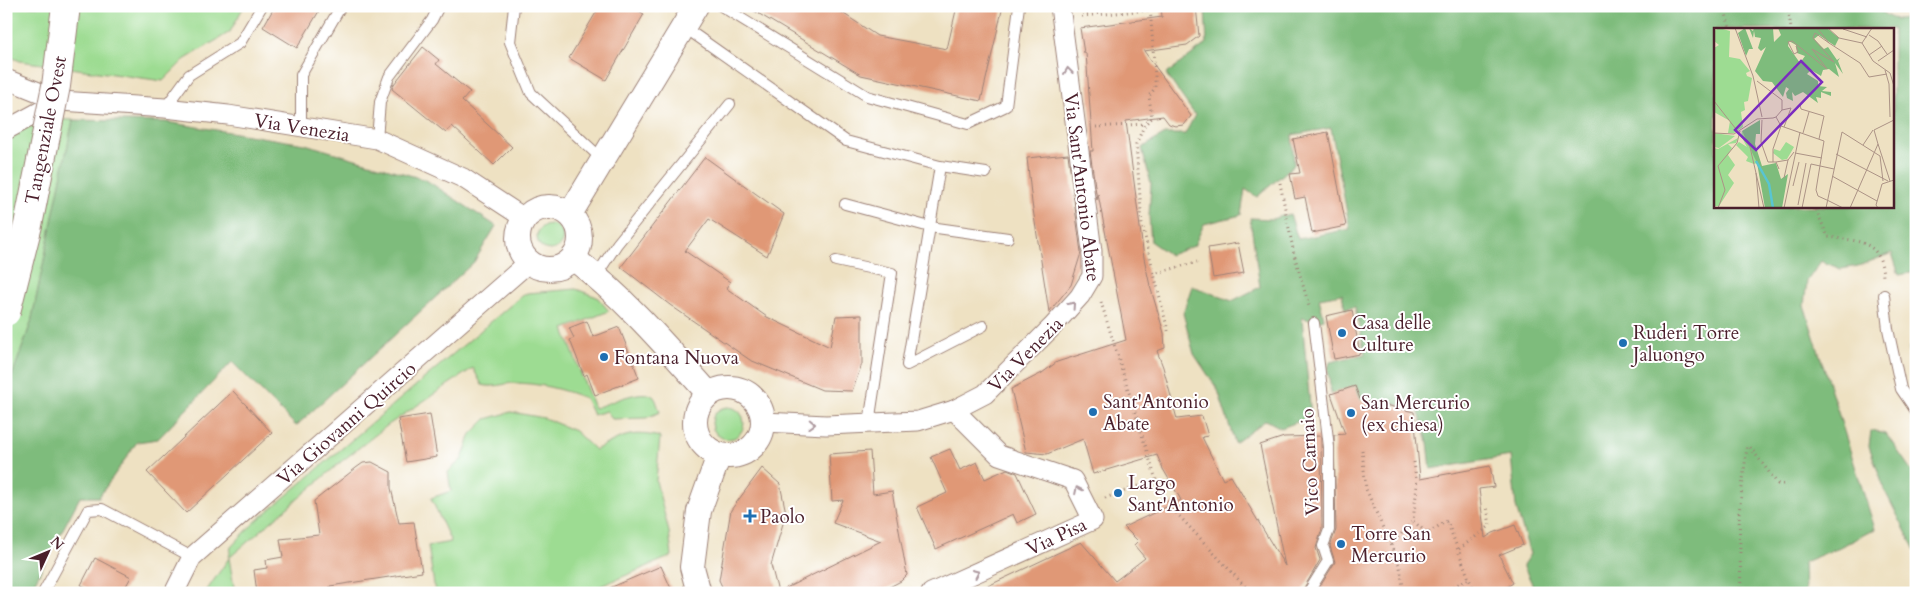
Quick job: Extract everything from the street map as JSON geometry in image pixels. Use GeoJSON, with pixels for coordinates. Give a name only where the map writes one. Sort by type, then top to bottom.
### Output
{"type":"FeatureCollection","features":[{"type":"Feature","properties":{"kind":"main road","name":"Tangenziale Ovest"},"geometry":{"type":"LineString","coordinates":[[6,312],[28,225],[56,86],[66,6]]}},
{"type":"Feature","properties":{"kind":"street"},"geometry":{"type":"LineString","coordinates":[[570,214],[696,6]]}},
{"type":"Feature","properties":{"kind":"street","name":"Via Sant'Antonio Abate"},"geometry":{"type":"LineString","coordinates":[[1061,12],[1092,250],[1092,276]]}},
{"type":"Feature","properties":{"kind":"street"},"geometry":{"type":"LineString","coordinates":[[6,79],[60,101]]}},
{"type":"Feature","properties":{"kind":"street","name":"Via Venezia"},"geometry":{"type":"LineString","coordinates":[[60,101],[165,108],[228,115],[378,139],[463,178],[524,218]]}},
{"type":"Feature","properties":{"kind":"street"},"geometry":{"type":"LineString","coordinates":[[6,130],[60,101]]}},
{"type":"Feature","properties":{"kind":"street"},"geometry":{"type":"LineString","coordinates":[[555,206],[570,214],[579,228],[580,244],[573,258],[560,268],[544,269],[529,262],[520,249],[517,233],[524,218],[538,208],[555,206]]}},
{"type":"Feature","properties":{"kind":"street"},"geometry":{"type":"LineString","coordinates":[[573,258],[596,276],[665,344],[709,394]]}},
{"type":"Feature","properties":{"kind":"street","name":"Via Giovanni Quircio"},"geometry":{"type":"LineString","coordinates":[[174,593],[192,557],[529,262]]}},
{"type":"Feature","properties":{"kind":"street","name":"Via Venezia"},"geometry":{"type":"LineString","coordinates":[[764,422],[826,425],[918,421],[954,410],[985,394],[1012,369],[1080,296],[1092,276]]}},
{"type":"Feature","properties":{"kind":"street"},"geometry":{"type":"LineString","coordinates":[[723,388],[738,388],[751,395],[761,407],[764,422],[762,435],[755,446],[744,454],[732,457],[719,455],[701,443],[696,433],[694,422],[696,411],[701,401],[709,394],[723,388]]}},
{"type":"Feature","properties":{"kind":"street","name":"Via Pisa"},"geometry":{"type":"LineString","coordinates":[[931,593],[1093,520],[1073,480],[999,455],[954,410]]}},
{"type":"Feature","properties":{"kind":"street"},"geometry":{"type":"LineString","coordinates":[[699,593],[692,567],[699,511],[719,455]]}},
{"type":"Feature","properties":{"kind":"lane"},"geometry":{"type":"LineString","coordinates":[[165,108],[190,75],[240,43],[262,6]]}},
{"type":"Feature","properties":{"kind":"lane"},"geometry":{"type":"LineString","coordinates":[[301,128],[300,75],[341,6]]}},
{"type":"Feature","properties":{"kind":"lane"},"geometry":{"type":"LineString","coordinates":[[378,139],[380,102],[389,77],[432,20],[439,6]]}},
{"type":"Feature","properties":{"kind":"lane"},"geometry":{"type":"LineString","coordinates":[[514,6],[510,42],[531,94],[603,160]]}},
{"type":"Feature","properties":{"kind":"lane"},"geometry":{"type":"LineString","coordinates":[[721,6],[867,96],[968,124],[1006,106],[1019,6]]}},
{"type":"Feature","properties":{"kind":"lane"},"geometry":{"type":"LineString","coordinates":[[684,27],[846,141],[940,166],[986,174]]}},
{"type":"Feature","properties":{"kind":"lane"},"geometry":{"type":"LineString","coordinates":[[596,276],[618,244],[730,104]]}},
{"type":"Feature","properties":{"kind":"lane"},"geometry":{"type":"LineString","coordinates":[[940,166],[907,365],[983,326]]}},
{"type":"Feature","properties":{"kind":"lane"},"geometry":{"type":"LineString","coordinates":[[845,204],[930,227],[1008,238]]}},
{"type":"Feature","properties":{"kind":"lane"},"geometry":{"type":"LineString","coordinates":[[836,260],[892,274],[869,423]]}},
{"type":"Feature","properties":{"kind":"lane"},"geometry":{"type":"LineString","coordinates":[[1884,295],[1888,329],[1901,389],[1916,411]]}},
{"type":"Feature","properties":{"kind":"lane","name":"Vico Carnaio"},"geometry":{"type":"LineString","coordinates":[[1308,593],[1328,561],[1323,546],[1329,530],[1329,447],[1314,322]]}},
{"type":"Feature","properties":{"kind":"lane"},"geometry":{"type":"LineString","coordinates":[[43,593],[88,510],[102,509],[192,557]]}},
{"type":"Feature","properties":{"kind":"path"},"geometry":{"type":"LineString","coordinates":[[1724,6],[1730,28]]}},
{"type":"Feature","properties":{"kind":"path"},"geometry":{"type":"LineString","coordinates":[[1788,6],[1791,28]]}},
{"type":"Feature","properties":{"kind":"path"},"geometry":{"type":"LineString","coordinates":[[1061,12],[1150,8],[1155,82],[1155,88],[1150,96],[1152,118],[1145,124],[1136,144],[1142,224],[1168,331]]}},
{"type":"Feature","properties":{"kind":"path"},"geometry":{"type":"LineString","coordinates":[[1076,128],[1145,124]]}},
{"type":"Feature","properties":{"kind":"path"},"geometry":{"type":"LineString","coordinates":[[1280,183],[1294,254],[1314,322]]}},
{"type":"Feature","properties":{"kind":"path"},"geometry":{"type":"LineString","coordinates":[[1816,208],[1828,237],[1856,240],[1874,247],[1879,257],[1883,274],[1884,295]]}},
{"type":"Feature","properties":{"kind":"path"},"geometry":{"type":"LineString","coordinates":[[1153,274],[1197,262]]}},
{"type":"Feature","properties":{"kind":"path","name":"Via Sant'Antonio Abate"},"geometry":{"type":"LineString","coordinates":[[1092,276],[1107,316],[1156,480],[1169,505],[1251,593]]}},
{"type":"Feature","properties":{"kind":"path"},"geometry":{"type":"LineString","coordinates":[[1741,593],[1739,513],[1747,447],[1750,447],[1778,484],[1787,484]]}},
{"type":"Feature","properties":{"kind":"path"},"geometry":{"type":"LineString","coordinates":[[1362,450],[1366,489],[1400,567],[1404,593]]}},
{"type":"Feature","properties":{"kind":"path"},"geometry":{"type":"LineString","coordinates":[[1391,545],[1413,521],[1417,486],[1414,462]]}},
{"type":"Feature","properties":{"kind":"path"},"geometry":{"type":"LineString","coordinates":[[1085,504],[1156,480]]}},
{"type":"Feature","properties":{"kind":"path"},"geometry":{"type":"LineString","coordinates":[[1459,549],[1490,526],[1487,506]]}},
{"type":"Feature","properties":{"kind":"path"},"geometry":{"type":"LineString","coordinates":[[1413,521],[1427,533],[1448,521],[1468,579],[1476,593]]}},
{"type":"Feature","properties":{"kind":"path"},"geometry":{"type":"LineString","coordinates":[[1447,593],[1448,589],[1468,579]]}},
{"type":"Feature","properties":{"kind":"green space"},"geometry":{"type":"Polygon","coordinates":[[[6,6],[244,6],[230,32],[184,60],[163,81],[20,61],[6,55],[6,6]]]}},
{"type":"Feature","properties":{"kind":"green space"},"geometry":{"type":"Polygon","coordinates":[[[1212,6],[1878,6],[1886,15],[1895,19],[1906,18],[1916,12],[1916,272],[1899,275],[1892,253],[1858,266],[1841,269],[1821,261],[1807,281],[1804,305],[1875,529],[1840,547],[1804,562],[1805,593],[1532,593],[1534,588],[1523,565],[1530,554],[1516,507],[1511,456],[1431,469],[1428,442],[1418,410],[1391,403],[1391,426],[1372,432],[1356,386],[1331,394],[1328,369],[1330,362],[1365,354],[1355,307],[1345,309],[1342,294],[1319,298],[1324,319],[1317,321],[1302,318],[1311,417],[1281,428],[1266,420],[1235,443],[1218,390],[1194,354],[1183,313],[1192,286],[1232,301],[1260,287],[1250,218],[1272,219],[1290,214],[1298,239],[1350,229],[1331,128],[1292,135],[1294,165],[1257,197],[1245,189],[1241,215],[1204,224],[1194,246],[1170,255],[1151,242],[1149,216],[1151,184],[1142,148],[1165,134],[1185,134],[1195,115],[1166,74],[1207,43],[1205,10],[1212,6]]]}},
{"type":"Feature","properties":{"kind":"green space"},"geometry":{"type":"Polygon","coordinates":[[[40,119],[73,120],[31,323],[6,393],[6,137],[40,119]]]}},
{"type":"Feature","properties":{"kind":"green space"},"geometry":{"type":"Polygon","coordinates":[[[73,120],[166,122],[305,144],[426,180],[496,226],[474,262],[296,426],[232,362],[158,439],[137,442],[99,497],[80,497],[29,593],[6,593],[6,393],[31,323],[73,120]]]}},
{"type":"Feature","properties":{"kind":"green space"},"geometry":{"type":"Polygon","coordinates":[[[550,224],[560,227],[563,237],[560,247],[550,250],[540,247],[537,237],[540,227],[550,224]]]}},
{"type":"Feature","properties":{"kind":"green space"},"geometry":{"type":"Polygon","coordinates":[[[576,289],[597,297],[609,311],[564,329],[594,408],[625,397],[642,394],[649,394],[657,402],[660,412],[646,418],[612,419],[607,411],[593,415],[585,398],[559,389],[522,383],[494,386],[482,385],[473,368],[388,425],[342,461],[229,558],[231,547],[254,523],[527,293],[576,289]]]}},
{"type":"Feature","properties":{"kind":"green space"},"geometry":{"type":"Polygon","coordinates":[[[1916,346],[1916,389],[1912,384],[1909,347],[1916,346]]]}},
{"type":"Feature","properties":{"kind":"green space"},"geometry":{"type":"Polygon","coordinates":[[[728,407],[739,412],[744,423],[739,434],[728,439],[717,434],[712,423],[717,412],[728,407]]]}},
{"type":"Feature","properties":{"kind":"green space"},"geometry":{"type":"Polygon","coordinates":[[[511,412],[544,418],[575,431],[595,450],[626,436],[641,434],[660,437],[656,481],[669,532],[672,556],[584,593],[425,593],[435,591],[428,546],[451,542],[431,498],[451,491],[448,472],[462,459],[471,434],[486,419],[511,412]]]}},
{"type":"Feature","properties":{"kind":"green space"},"geometry":{"type":"Polygon","coordinates":[[[1871,431],[1886,434],[1916,477],[1916,552],[1885,491],[1869,446],[1871,431]]]}},
{"type":"Feature","properties":{"kind":"green space"},"geometry":{"type":"Polygon","coordinates":[[[229,558],[235,593],[205,593],[229,558]]]}},
{"type":"Feature","properties":{"kind":"building"},"geometry":{"type":"Polygon","coordinates":[[[275,6],[322,6],[297,48],[263,27],[275,6]]]}},
{"type":"Feature","properties":{"kind":"building"},"geometry":{"type":"Polygon","coordinates":[[[600,6],[630,6],[644,14],[606,80],[569,58],[600,6]]]}},
{"type":"Feature","properties":{"kind":"building"},"geometry":{"type":"Polygon","coordinates":[[[746,6],[832,6],[877,36],[947,49],[957,6],[1003,6],[981,101],[861,75],[746,6]]]}},
{"type":"Feature","properties":{"kind":"building"},"geometry":{"type":"Polygon","coordinates":[[[1161,6],[1196,6],[1199,36],[1187,45],[1144,51],[1191,116],[1184,125],[1175,126],[1169,124],[1163,116],[1126,121],[1144,258],[1164,333],[1165,348],[1157,351],[1177,419],[1202,416],[1208,436],[1202,437],[1223,480],[1231,476],[1285,566],[1260,445],[1284,437],[1321,436],[1322,529],[1316,548],[1320,560],[1301,593],[973,593],[1081,542],[1115,581],[1145,558],[1134,545],[1138,541],[1124,527],[1181,500],[1157,455],[1093,474],[1083,439],[1047,454],[1026,452],[1011,389],[1042,373],[1057,362],[1126,340],[1098,194],[1097,200],[1090,151],[1093,151],[1086,53],[1084,53],[1080,28],[1162,17],[1161,6]]]}},
{"type":"Feature","properties":{"kind":"building"},"geometry":{"type":"Polygon","coordinates":[[[423,47],[439,60],[436,64],[470,92],[462,101],[512,147],[494,165],[452,126],[446,133],[392,89],[423,47]]]}},
{"type":"Feature","properties":{"kind":"building"},"geometry":{"type":"Polygon","coordinates":[[[1328,132],[1346,226],[1312,233],[1305,197],[1295,199],[1290,174],[1300,173],[1293,139],[1328,132]]]}},
{"type":"Feature","properties":{"kind":"building"},"geometry":{"type":"Polygon","coordinates":[[[1068,154],[1081,253],[1071,285],[1049,312],[1027,158],[1068,154]]]}},
{"type":"Feature","properties":{"kind":"building"},"geometry":{"type":"Polygon","coordinates":[[[705,157],[784,214],[767,256],[709,219],[685,251],[730,282],[726,288],[767,317],[830,347],[836,316],[862,315],[862,364],[852,391],[822,390],[750,360],[670,305],[621,267],[705,157]]]}},
{"type":"Feature","properties":{"kind":"building"},"geometry":{"type":"Polygon","coordinates":[[[1238,243],[1244,273],[1213,278],[1208,248],[1238,243]]]}},
{"type":"Feature","properties":{"kind":"building","name":"Casa delle Culture"},"geometry":{"type":"Polygon","coordinates":[[[1352,310],[1360,354],[1334,359],[1326,316],[1352,310]]]}},
{"type":"Feature","properties":{"kind":"building","name":"Fontana Nuova"},"geometry":{"type":"Polygon","coordinates":[[[587,321],[593,337],[619,327],[639,378],[595,395],[587,374],[584,376],[570,340],[574,338],[569,328],[587,321]]]}},
{"type":"Feature","properties":{"kind":"building"},"geometry":{"type":"Polygon","coordinates":[[[1355,386],[1360,399],[1414,412],[1420,479],[1490,466],[1494,487],[1479,489],[1485,538],[1515,525],[1523,545],[1499,555],[1513,583],[1498,593],[1316,593],[1335,562],[1330,546],[1336,530],[1334,435],[1345,434],[1331,394],[1355,386]]]}},
{"type":"Feature","properties":{"kind":"building"},"geometry":{"type":"Polygon","coordinates":[[[233,391],[272,433],[186,513],[147,472],[233,391]]]}},
{"type":"Feature","properties":{"kind":"building"},"geometry":{"type":"Polygon","coordinates":[[[430,414],[437,457],[406,462],[398,419],[430,414]]]}},
{"type":"Feature","properties":{"kind":"building"},"geometry":{"type":"Polygon","coordinates":[[[950,449],[960,470],[977,462],[985,479],[1007,469],[1017,473],[1036,514],[1017,523],[1013,514],[936,549],[917,507],[947,493],[931,457],[950,449]]]}},
{"type":"Feature","properties":{"kind":"building"},"geometry":{"type":"Polygon","coordinates":[[[870,451],[873,494],[892,491],[907,575],[901,581],[878,593],[725,593],[719,580],[731,510],[762,468],[780,484],[786,513],[771,565],[778,592],[881,541],[833,523],[843,500],[832,501],[829,454],[870,451]]]}},
{"type":"Feature","properties":{"kind":"building"},"geometry":{"type":"Polygon","coordinates":[[[372,462],[391,472],[391,488],[399,523],[414,522],[422,572],[330,586],[331,593],[257,593],[254,570],[267,568],[266,560],[283,557],[280,539],[319,535],[314,501],[363,463],[372,462]]]}},
{"type":"Feature","properties":{"kind":"building"},"geometry":{"type":"Polygon","coordinates":[[[95,558],[131,577],[122,593],[84,593],[86,587],[81,585],[95,558]]]}},
{"type":"Feature","properties":{"kind":"building"},"geometry":{"type":"Polygon","coordinates":[[[661,566],[673,593],[598,593],[661,566]]]}},
{"type":"Feature","properties":{"kind":"place","name":"Casa delle Culture"},"geometry":{"type":"Point","coordinates":[1342,333]}},
{"type":"Feature","properties":{"kind":"place","name":"Ruderi Torre Jaluongo"},"geometry":{"type":"Point","coordinates":[1623,343]}},
{"type":"Feature","properties":{"kind":"place","name":"Fontana Nuova"},"geometry":{"type":"Point","coordinates":[604,357]}},
{"type":"Feature","properties":{"kind":"place","name":"Sant'Antonio Abate"},"geometry":{"type":"Point","coordinates":[1093,412]}},
{"type":"Feature","properties":{"kind":"place","name":"San Mercurio (ex chiesa)"},"geometry":{"type":"Point","coordinates":[1351,413]}},
{"type":"Feature","properties":{"kind":"place","name":"Largo Sant'Antonio"},"geometry":{"type":"Point","coordinates":[1118,493]}},
{"type":"Feature","properties":{"kind":"place","name":"Paolo"},"geometry":{"type":"Point","coordinates":[750,516]}},
{"type":"Feature","properties":{"kind":"place","name":"Torre San Mercurio"},"geometry":{"type":"Point","coordinates":[1341,544]}}]}
